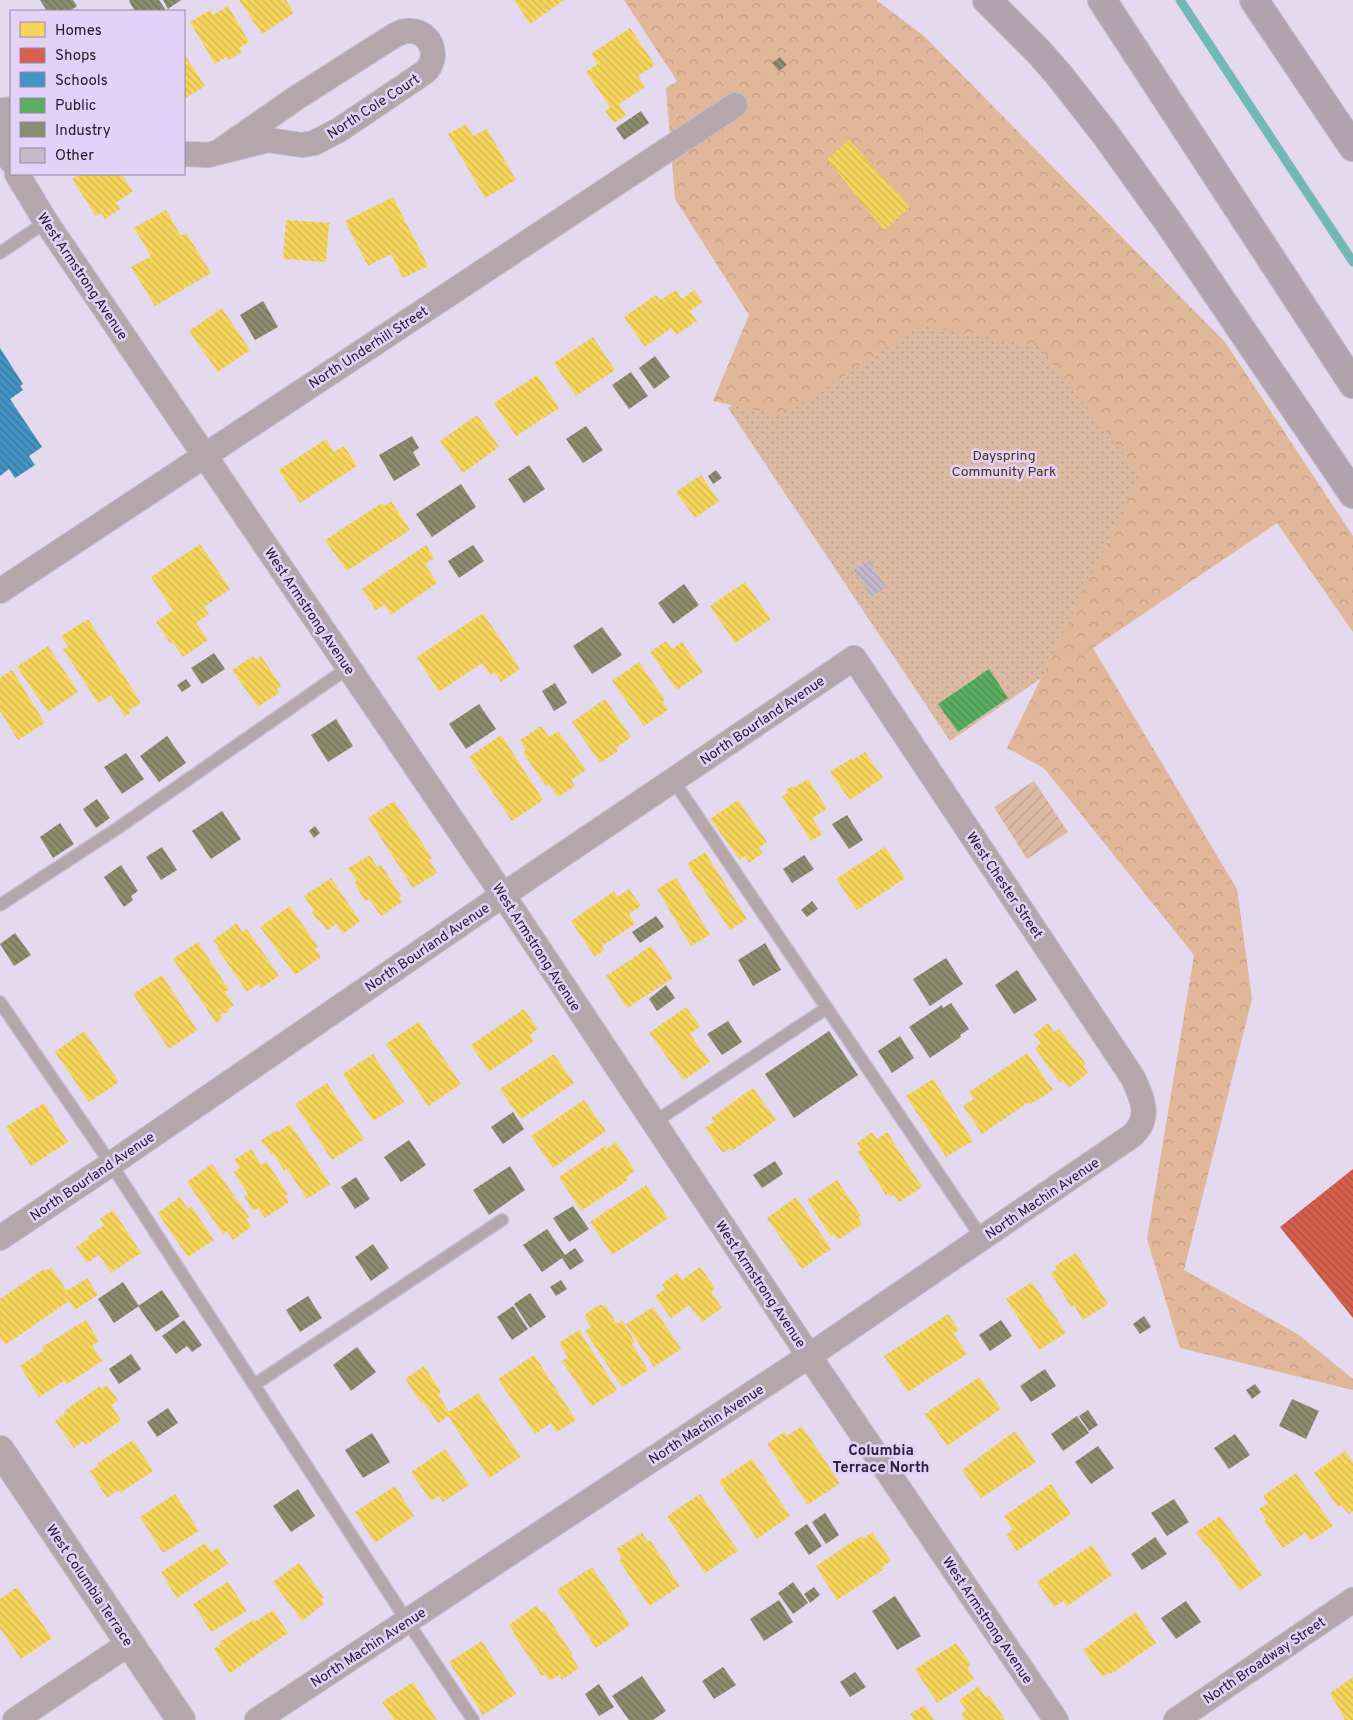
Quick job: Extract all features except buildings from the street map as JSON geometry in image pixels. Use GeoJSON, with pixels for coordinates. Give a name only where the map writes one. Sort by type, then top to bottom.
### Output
{"type":"FeatureCollection","features":[{"type":"Feature","properties":{"kind":"highway"},"geometry":{"type":"LineString","coordinates":[[988,0],[1044,57],[1106,135],[1167,220],[1353,494]]}},
{"type":"Feature","properties":{"kind":"highway"},"geometry":{"type":"LineString","coordinates":[[1083,0],[1288,285]]}},
{"type":"Feature","properties":{"kind":"highway"},"geometry":{"type":"LineString","coordinates":[[1102,0],[1353,384]]}},
{"type":"Feature","properties":{"kind":"highway"},"geometry":{"type":"LineString","coordinates":[[1254,0],[1353,147]]}},
{"type":"Feature","properties":{"kind":"street","name":"North Cole Court"},"geometry":{"type":"LineString","coordinates":[[185,154],[202,155],[220,152],[268,140],[308,144],[329,136],[425,72],[433,60],[433,49],[430,43],[425,36],[418,32],[409,30],[396,35],[289,103],[220,152]]}},
{"type":"Feature","properties":{"kind":"street","name":"North Underhill Street"},"geometry":{"type":"LineString","coordinates":[[0,590],[735,105]]}},
{"type":"Feature","properties":{"kind":"street"},"geometry":{"type":"LineString","coordinates":[[0,129],[10,158]]}},
{"type":"Feature","properties":{"kind":"street","name":"West Armstrong Avenue"},"geometry":{"type":"LineString","coordinates":[[18,175],[46,222],[503,895],[809,1356],[1056,1720]]}},
{"type":"Feature","properties":{"kind":"street","name":"North Bourland Avenue"},"geometry":{"type":"LineString","coordinates":[[0,1238],[854,658]]}},
{"type":"Feature","properties":{"kind":"street","name":"West Chester Street"},"geometry":{"type":"LineString","coordinates":[[854,658],[1133,1078],[1142,1101],[1144,1117]]}},
{"type":"Feature","properties":{"kind":"street","name":"North Machin Avenue"},"geometry":{"type":"LineString","coordinates":[[257,1720],[809,1356],[1130,1137],[1141,1125],[1144,1117]]}},
{"type":"Feature","properties":{"kind":"street","name":"West Columbia Terrace"},"geometry":{"type":"LineString","coordinates":[[0,1450],[181,1720]]}},
{"type":"Feature","properties":{"kind":"street","name":"North Broadway Street"},"geometry":{"type":"LineString","coordinates":[[1176,1720],[1353,1600]]}},
{"type":"Feature","properties":{"kind":"street"},"geometry":{"type":"LineString","coordinates":[[15,1720],[130,1644]]}},
{"type":"Feature","properties":{"kind":"lane"},"geometry":{"type":"LineString","coordinates":[[0,253],[46,222]]}},
{"type":"Feature","properties":{"kind":"lane"},"geometry":{"type":"LineString","coordinates":[[0,905],[118,828],[348,668]]}},
{"type":"Feature","properties":{"kind":"lane"},"geometry":{"type":"LineString","coordinates":[[673,780],[982,1238]]}},
{"type":"Feature","properties":{"kind":"lane"},"geometry":{"type":"LineString","coordinates":[[0,1002],[111,1164],[473,1720]]}},
{"type":"Feature","properties":{"kind":"lane"},"geometry":{"type":"LineString","coordinates":[[653,1122],[827,1008]]}},
{"type":"Feature","properties":{"kind":"lane"},"geometry":{"type":"LineString","coordinates":[[254,1385],[502,1220]]}},
{"type":"Feature","properties":{"kind":"green space"},"geometry":{"type":"Polygon","coordinates":[[[624,0],[876,0],[924,36],[1225,342],[1353,536],[1353,632],[1277,523],[1093,648],[1237,889],[1252,999],[1184,1270],[1299,1335],[1353,1379],[1353,1390],[1180,1348],[1147,1239],[1194,955],[1044,768],[1007,748],[1140,475],[1039,346],[920,326],[782,416],[713,401],[749,315],[675,199],[666,88],[677,81],[624,0]]]}},
{"type":"Feature","properties":{"kind":"green space","name":"Dayspring Community Park"},"geometry":{"type":"Polygon","coordinates":[[[1022,212],[1281,513],[950,741],[728,408],[1022,212]]]}},
{"type":"Feature","properties":{"kind":"green space"},"geometry":{"type":"Polygon","coordinates":[[[1034,781],[1068,832],[1027,859],[994,807],[1034,781]]]}},
{"type":"Feature","properties":{"kind":"waterway"},"geometry":{"type":"LineString","coordinates":[[1180,0],[1353,262]]}},
{"type":"Feature","properties":{"kind":"district","name":"Columbia Terrace North"},"geometry":{"type":"Point","coordinates":[881,1458]}}]}
